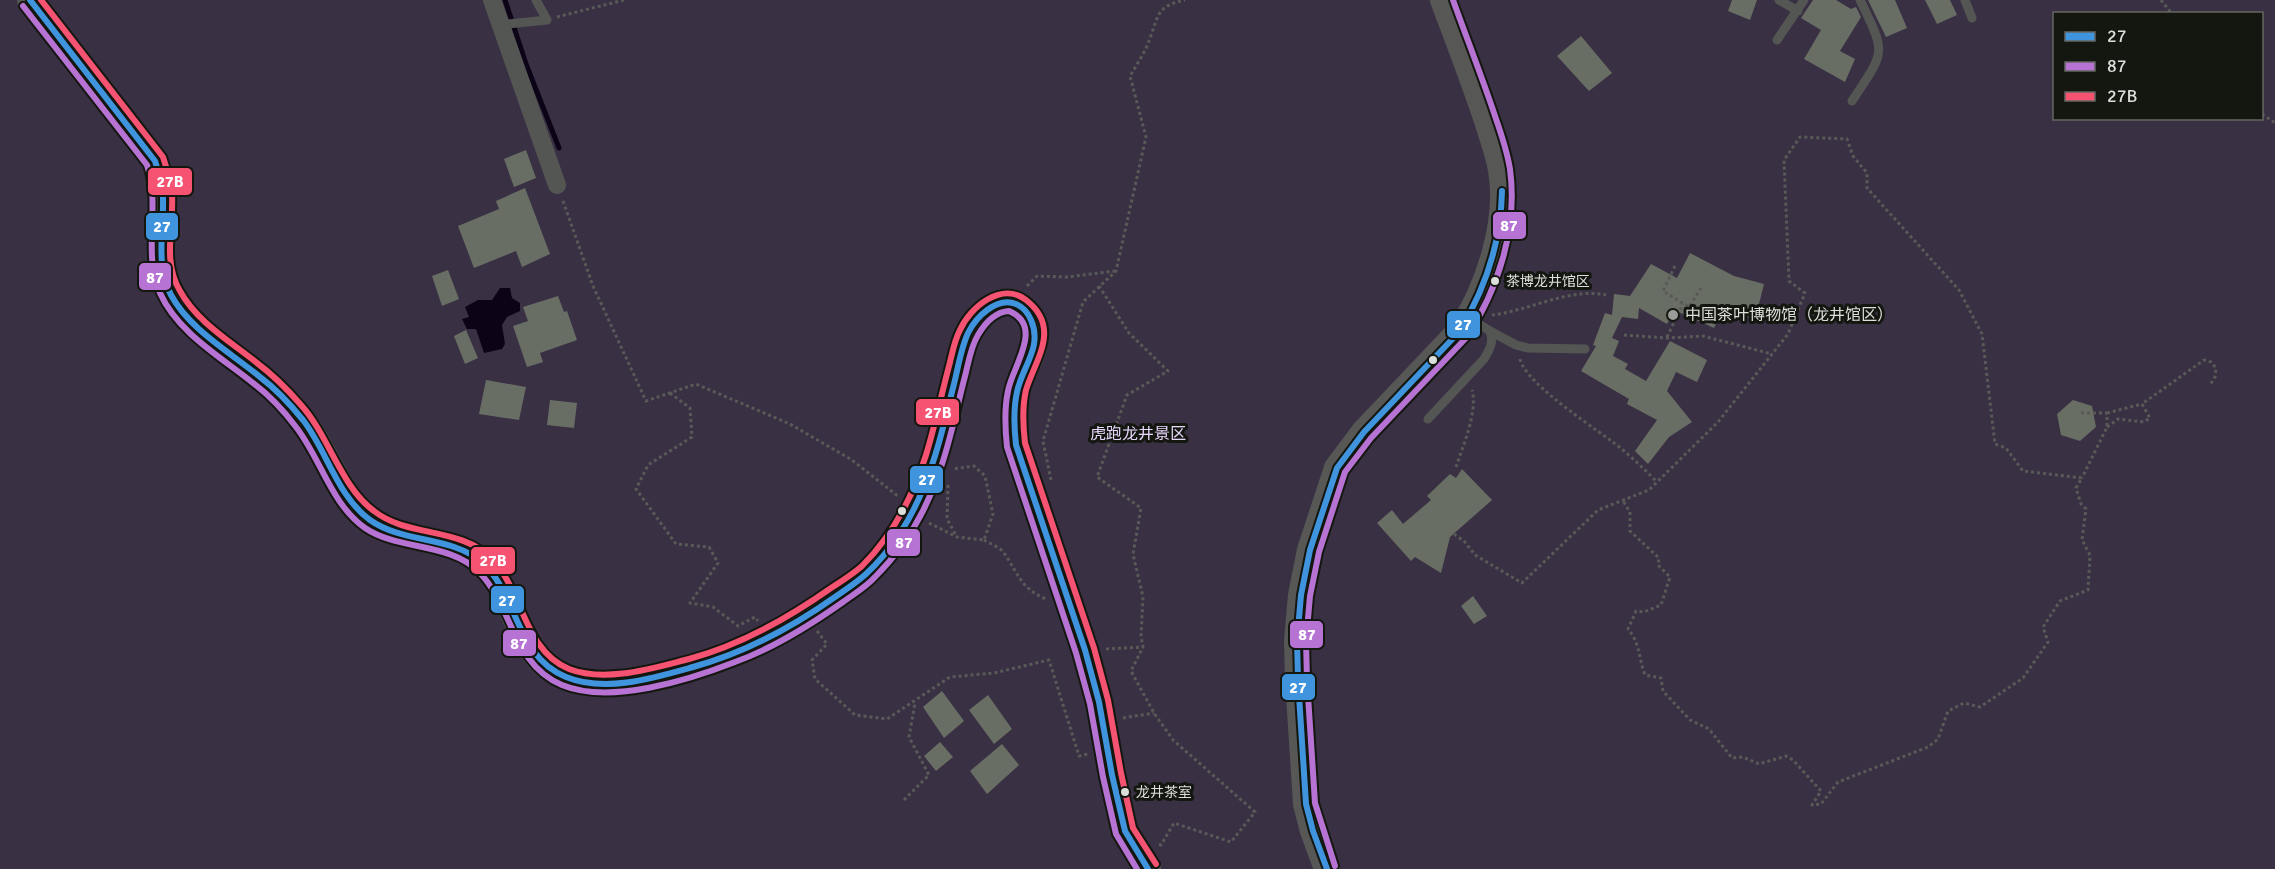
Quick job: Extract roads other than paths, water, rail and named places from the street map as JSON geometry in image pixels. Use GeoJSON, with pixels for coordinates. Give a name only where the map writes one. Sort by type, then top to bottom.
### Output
{"type":"FeatureCollection","features":[{"type":"Feature","properties":{"kind":"street"},"geometry":{"type":"LineString","coordinates":[[30,0],[155,161],[162,176],[165,194],[160,245],[162,266],[168,289],[182,312],[265,380],[307,423],[353,504],[368,519],[388,529],[453,546],[481,560],[494,574],[539,659],[554,671],[569,678],[604,684],[625,682],[726,658],[791,627],[866,574],[887,550],[913,509],[936,456],[968,333],[978,318],[991,308],[1005,301],[1017,304],[1027,314],[1033,325],[1034,347],[1019,384],[1015,402],[1013,425],[1016,446],[1085,650],[1103,722],[1125,831],[1148,869]]}},
{"type":"Feature","properties":{"kind":"street"},"geometry":{"type":"LineString","coordinates":[[492,0],[504,23],[557,185]]}},
{"type":"Feature","properties":{"kind":"street"},"geometry":{"type":"LineString","coordinates":[[1327,869],[1306,804],[1299,702],[1297,641],[1301,595],[1310,550],[1337,468],[1364,432],[1453,339],[1469,318],[1486,281],[1500,226],[1501,170],[1480,98],[1443,0]]}},
{"type":"Feature","properties":{"kind":"lane"},"geometry":{"type":"LineString","coordinates":[[504,23],[547,20],[536,0]]}},
{"type":"Feature","properties":{"kind":"lane"},"geometry":{"type":"LineString","coordinates":[[1779,0],[1797,11]]}},
{"type":"Feature","properties":{"kind":"lane"},"geometry":{"type":"LineString","coordinates":[[1777,40],[1804,0]]}},
{"type":"Feature","properties":{"kind":"lane"},"geometry":{"type":"LineString","coordinates":[[1852,101],[1879,60],[1880,44],[1860,0]]}},
{"type":"Feature","properties":{"kind":"lane"},"geometry":{"type":"LineString","coordinates":[[1965,0],[1972,18]]}},
{"type":"Feature","properties":{"kind":"lane"},"geometry":{"type":"LineString","coordinates":[[1469,318],[1516,345],[1528,348],[1585,349]]}},
{"type":"Feature","properties":{"kind":"lane"},"geometry":{"type":"LineString","coordinates":[[1428,419],[1484,359],[1490,348],[1492,338],[1490,331]]}},
{"type":"Feature","properties":{"kind":"waterway"},"geometry":{"type":"LineString","coordinates":[[505,0],[526,64],[559,148]]}},
{"type":"Feature","properties":{"kind":"place","name":"茶博龙井馆区"},"geometry":{"type":"Point","coordinates":[1495,281]}},
{"type":"Feature","properties":{"kind":"place","name":"中国茶叶博物馆（龙井馆区）"},"geometry":{"type":"Point","coordinates":[1673,315]}},
{"type":"Feature","properties":{"kind":"place","name":"龙井茶室"},"geometry":{"type":"Point","coordinates":[1125,792]}},
{"type":"Feature","properties":{"kind":"park label","name":"虎跑龙井景区"},"geometry":{"type":"Point","coordinates":[1138,434]}}]}
